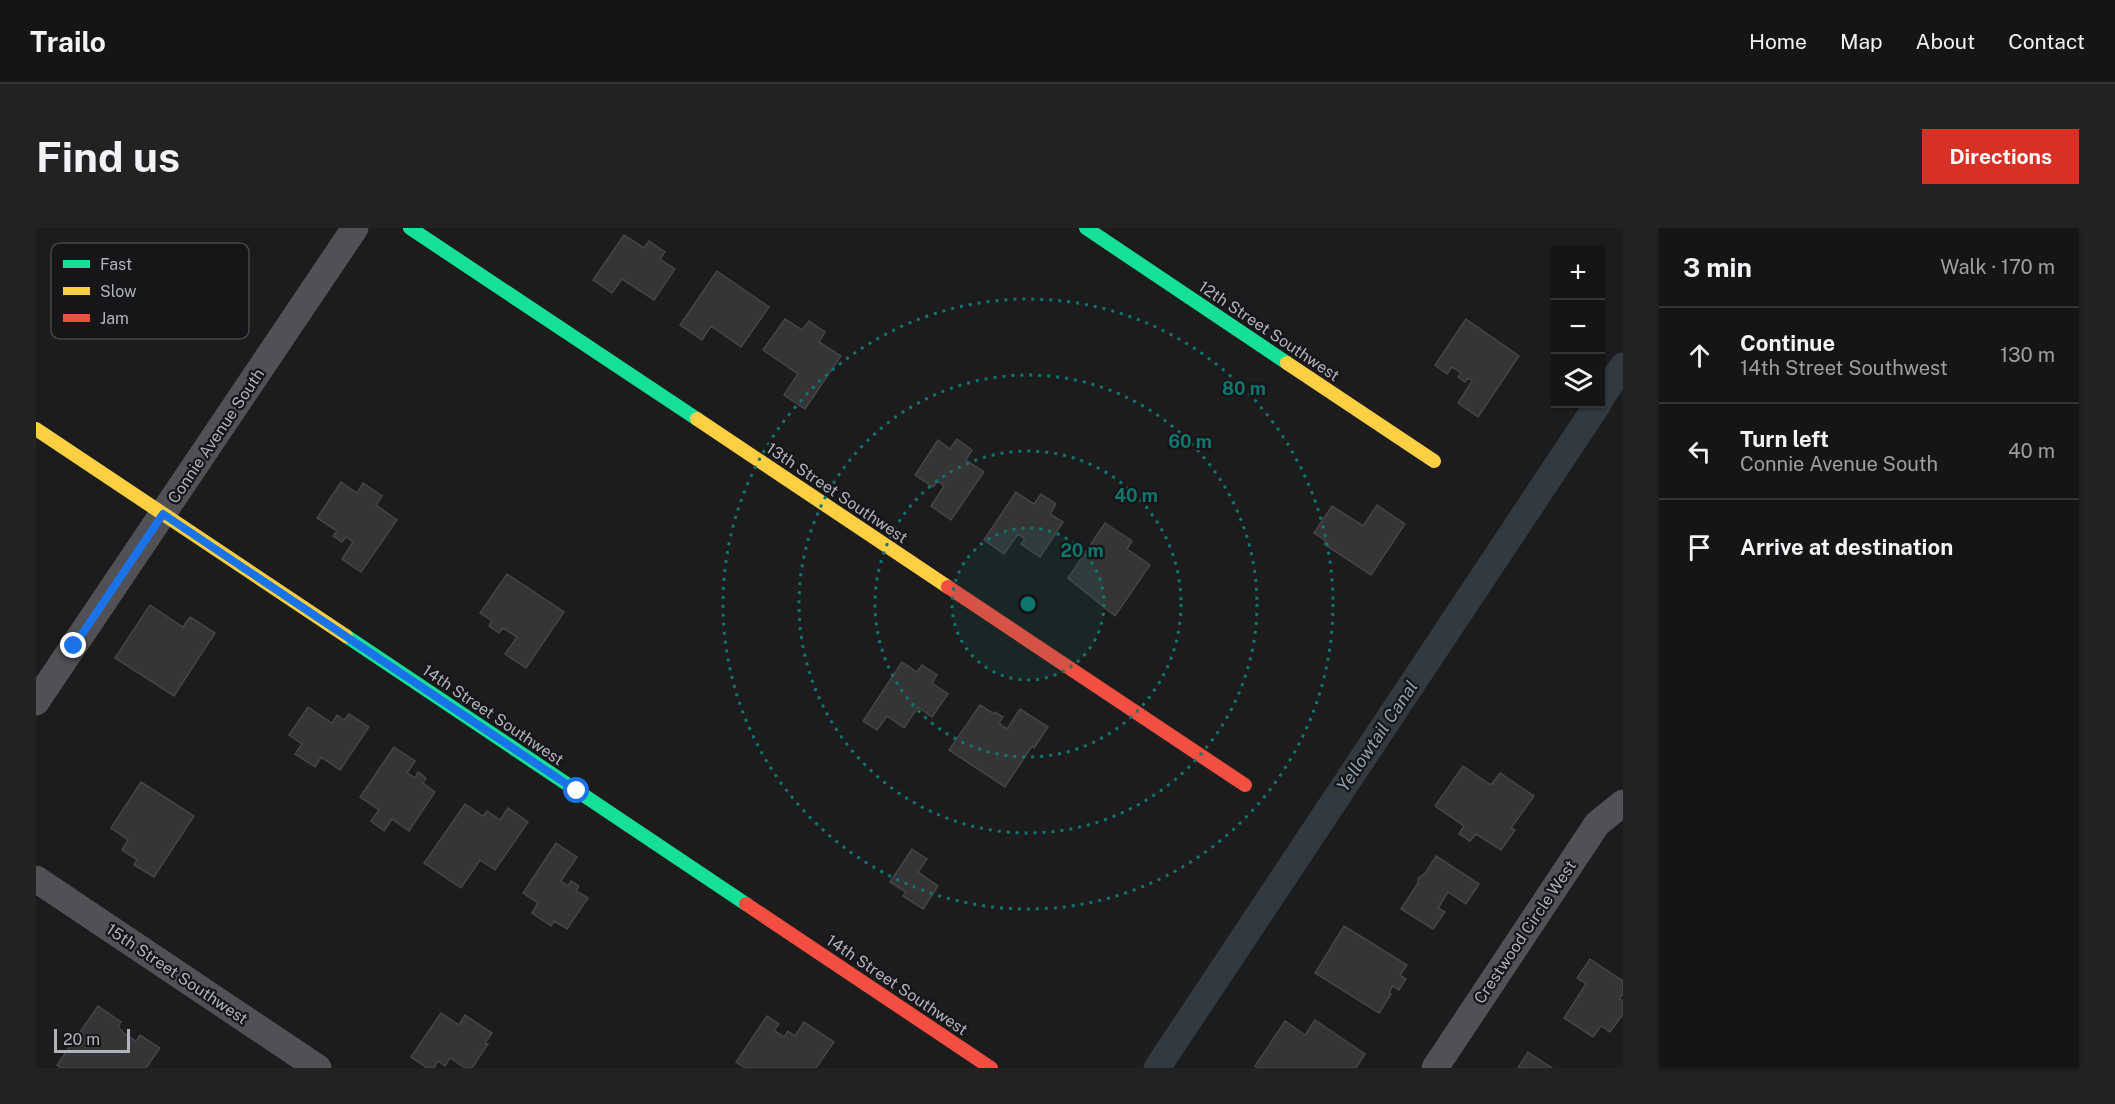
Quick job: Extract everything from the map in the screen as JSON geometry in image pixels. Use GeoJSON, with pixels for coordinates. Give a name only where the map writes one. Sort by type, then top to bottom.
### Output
{"type":"FeatureCollection","features":[{"type":"Feature","properties":{"kind":"street","name":"Connie Avenue South"},"geometry":{"type":"LineString","coordinates":[[36,702],[355,228]]}},
{"type":"Feature","properties":{"kind":"street","name":"13th Street Southwest"},"geometry":{"type":"LineString","coordinates":[[410,228],[1245,785]]}},
{"type":"Feature","properties":{"kind":"street","name":"12th Street Southwest"},"geometry":{"type":"LineString","coordinates":[[1086,228],[1434,461]]}},
{"type":"Feature","properties":{"kind":"street","name":"14th Street Southwest"},"geometry":{"type":"LineString","coordinates":[[36,429],[991,1068]]}},
{"type":"Feature","properties":{"kind":"street","name":"Crestwood Circle West"},"geometry":{"type":"LineString","coordinates":[[1435,1068],[1597,824],[1623,803]]}},
{"type":"Feature","properties":{"kind":"street","name":"15th Street Southwest"},"geometry":{"type":"LineString","coordinates":[[36,879],[318,1068]]}},
{"type":"Feature","properties":{"kind":"building"},"geometry":{"type":"Polygon","coordinates":[[[624,235],[644,248],[649,241],[665,252],[660,259],[675,269],[654,300],[622,279],[612,293],[593,280],[624,235]]]}},
{"type":"Feature","properties":{"kind":"building"},"geometry":{"type":"Polygon","coordinates":[[[717,271],[769,307],[741,347],[711,326],[702,340],[680,325],[717,271]]]}},
{"type":"Feature","properties":{"kind":"building"},"geometry":{"type":"Polygon","coordinates":[[[785,319],[802,330],[809,321],[825,332],[819,342],[841,356],[805,409],[784,395],[798,374],[763,350],[785,319]]]}},
{"type":"Feature","properties":{"kind":"building"},"geometry":{"type":"Polygon","coordinates":[[[1466,319],[1519,356],[1478,417],[1458,403],[1472,381],[1468,378],[1465,382],[1458,377],[1461,373],[1452,367],[1447,374],[1435,365],[1466,319]]]}},
{"type":"Feature","properties":{"kind":"building"},"geometry":{"type":"Polygon","coordinates":[[[957,439],[972,450],[966,460],[984,472],[951,520],[931,506],[944,486],[938,481],[933,487],[915,475],[938,440],[950,449],[957,439]]]}},
{"type":"Feature","properties":{"kind":"building"},"geometry":{"type":"Polygon","coordinates":[[[341,482],[357,493],[363,483],[382,496],[376,505],[397,520],[361,572],[342,559],[353,542],[346,537],[342,542],[333,536],[337,531],[317,518],[341,482]]]}},
{"type":"Feature","properties":{"kind":"building"},"geometry":{"type":"Polygon","coordinates":[[[1016,492],[1034,504],[1041,494],[1056,504],[1050,514],[1063,522],[1040,557],[1021,544],[1025,539],[1018,534],[1004,554],[984,540],[1016,492]]]}},
{"type":"Feature","properties":{"kind":"building"},"geometry":{"type":"Polygon","coordinates":[[[1377,505],[1405,524],[1371,575],[1324,544],[1326,541],[1314,533],[1332,506],[1363,526],[1377,505]]]}},
{"type":"Feature","properties":{"kind":"building"},"geometry":{"type":"Polygon","coordinates":[[[1105,523],[1132,541],[1127,549],[1150,565],[1115,616],[1068,578],[1105,523]]]}},
{"type":"Feature","properties":{"kind":"building"},"geometry":{"type":"Polygon","coordinates":[[[507,574],[564,612],[526,668],[505,654],[517,637],[503,628],[499,633],[489,626],[492,621],[480,613],[507,574]]]}},
{"type":"Feature","properties":{"kind":"building"},"geometry":{"type":"Polygon","coordinates":[[[150,605],[183,627],[190,617],[215,633],[174,696],[115,658],[150,605]]]}},
{"type":"Feature","properties":{"kind":"building"},"geometry":{"type":"Polygon","coordinates":[[[902,662],[917,672],[922,665],[937,675],[932,683],[948,694],[932,717],[918,707],[904,728],[887,716],[877,730],[863,721],[902,662]]]}},
{"type":"Feature","properties":{"kind":"building"},"geometry":{"type":"Polygon","coordinates":[[[980,705],[1003,717],[999,723],[1007,729],[1020,709],[1048,727],[1034,748],[1032,746],[1005,787],[949,750],[980,705]]]}},
{"type":"Feature","properties":{"kind":"building"},"geometry":{"type":"Polygon","coordinates":[[[308,707],[332,723],[337,715],[344,720],[349,714],[369,727],[340,770],[321,757],[315,767],[295,754],[302,744],[289,735],[308,707]]]}},
{"type":"Feature","properties":{"kind":"building"},"geometry":{"type":"Polygon","coordinates":[[[394,747],[415,761],[407,773],[415,778],[418,772],[426,778],[423,783],[435,792],[409,831],[392,819],[384,831],[371,821],[379,810],[360,797],[394,747]]]}},
{"type":"Feature","properties":{"kind":"building"},"geometry":{"type":"Polygon","coordinates":[[[1463,766],[1491,785],[1500,773],[1534,796],[1511,828],[1515,830],[1501,850],[1476,834],[1470,841],[1459,834],[1464,826],[1435,806],[1463,766]]]}},
{"type":"Feature","properties":{"kind":"building"},"geometry":{"type":"Polygon","coordinates":[[[141,782],[194,816],[154,877],[134,865],[137,860],[122,850],[128,840],[111,828],[141,782]]]}},
{"type":"Feature","properties":{"kind":"building"},"geometry":{"type":"Polygon","coordinates":[[[465,804],[483,816],[487,811],[500,820],[508,808],[528,822],[495,870],[480,860],[461,888],[424,863],[465,804]]]}},
{"type":"Feature","properties":{"kind":"building"},"geometry":{"type":"Polygon","coordinates":[[[556,843],[577,857],[561,881],[568,886],[571,881],[579,886],[576,891],[588,898],[567,929],[554,921],[551,926],[532,913],[538,903],[523,893],[556,843]]]}},
{"type":"Feature","properties":{"kind":"building"},"geometry":{"type":"Polygon","coordinates":[[[912,849],[927,859],[918,872],[938,886],[923,909],[903,896],[906,892],[890,882],[912,849]]]}},
{"type":"Feature","properties":{"kind":"building"},"geometry":{"type":"Polygon","coordinates":[[[1436,856],[1479,884],[1466,904],[1448,892],[1438,908],[1445,912],[1433,929],[1401,909],[1418,883],[1418,879],[1426,872],[1436,856]]]}},
{"type":"Feature","properties":{"kind":"building"},"geometry":{"type":"Polygon","coordinates":[[[1344,926],[1407,965],[1400,975],[1406,979],[1399,990],[1393,986],[1389,993],[1391,994],[1379,1013],[1315,973],[1344,926]]]}},
{"type":"Feature","properties":{"kind":"building"},"geometry":{"type":"Polygon","coordinates":[[[1590,959],[1623,981],[1623,994],[1619,999],[1623,1001],[1623,1014],[1610,1032],[1601,1026],[1593,1037],[1564,1018],[1586,984],[1577,978],[1590,959]]]}},
{"type":"Feature","properties":{"kind":"building"},"geometry":{"type":"Polygon","coordinates":[[[98,1006],[121,1022],[118,1027],[124,1033],[136,1041],[140,1035],[160,1048],[146,1068],[61,1068],[57,1065],[98,1006]]]}},
{"type":"Feature","properties":{"kind":"building"},"geometry":{"type":"Polygon","coordinates":[[[441,1013],[459,1025],[465,1015],[492,1033],[485,1043],[488,1044],[472,1068],[465,1068],[450,1058],[445,1066],[438,1061],[434,1068],[427,1068],[411,1057],[441,1013]]]}},
{"type":"Feature","properties":{"kind":"building"},"geometry":{"type":"Polygon","coordinates":[[[767,1016],[779,1024],[774,1030],[784,1037],[788,1031],[795,1036],[804,1022],[834,1042],[816,1068],[745,1068],[736,1062],[767,1016]]]}},
{"type":"Feature","properties":{"kind":"building"},"geometry":{"type":"Polygon","coordinates":[[[1315,1020],[1365,1054],[1356,1068],[1258,1068],[1255,1066],[1285,1021],[1305,1035],[1315,1020]]]}},
{"type":"Feature","properties":{"kind":"building"},"geometry":{"type":"Polygon","coordinates":[[[1528,1052],[1552,1068],[1518,1068],[1528,1052]]]}},
{"type":"Feature","properties":{"kind":"waterway","name":"Yellowtail Canal"},"geometry":{"type":"LineString","coordinates":[[1605,392],[1623,366]]}},
{"type":"Feature","properties":{"kind":"waterway","name":"Yellowtail Canal"},"geometry":{"type":"LineString","coordinates":[[1157,1068],[1595,408]]}},
{"type":"Feature","properties":{"kind":"traffic: fast"},"geometry":{"type":"LineString","coordinates":[[410,228],[697,419]]}},
{"type":"Feature","properties":{"kind":"traffic: fast"},"geometry":{"type":"LineString","coordinates":[[1086,228],[1287,363]]}},
{"type":"Feature","properties":{"kind":"traffic: fast"},"geometry":{"type":"LineString","coordinates":[[346,636],[746,904]]}},
{"type":"Feature","properties":{"kind":"traffic: slow"},"geometry":{"type":"LineString","coordinates":[[1287,363],[1434,461]]}},
{"type":"Feature","properties":{"kind":"traffic: slow"},"geometry":{"type":"LineString","coordinates":[[697,419],[948,587]]}},
{"type":"Feature","properties":{"kind":"traffic: slow"},"geometry":{"type":"LineString","coordinates":[[36,429],[346,636]]}},
{"type":"Feature","properties":{"kind":"traffic: jam"},"geometry":{"type":"LineString","coordinates":[[948,587],[1245,785]]}},
{"type":"Feature","properties":{"kind":"traffic: jam"},"geometry":{"type":"LineString","coordinates":[[746,904],[991,1068]]}},
{"type":"Feature","properties":{"kind":"route"},"geometry":{"type":"LineString","coordinates":[[74,646],[163,514],[577,791]]}}]}
